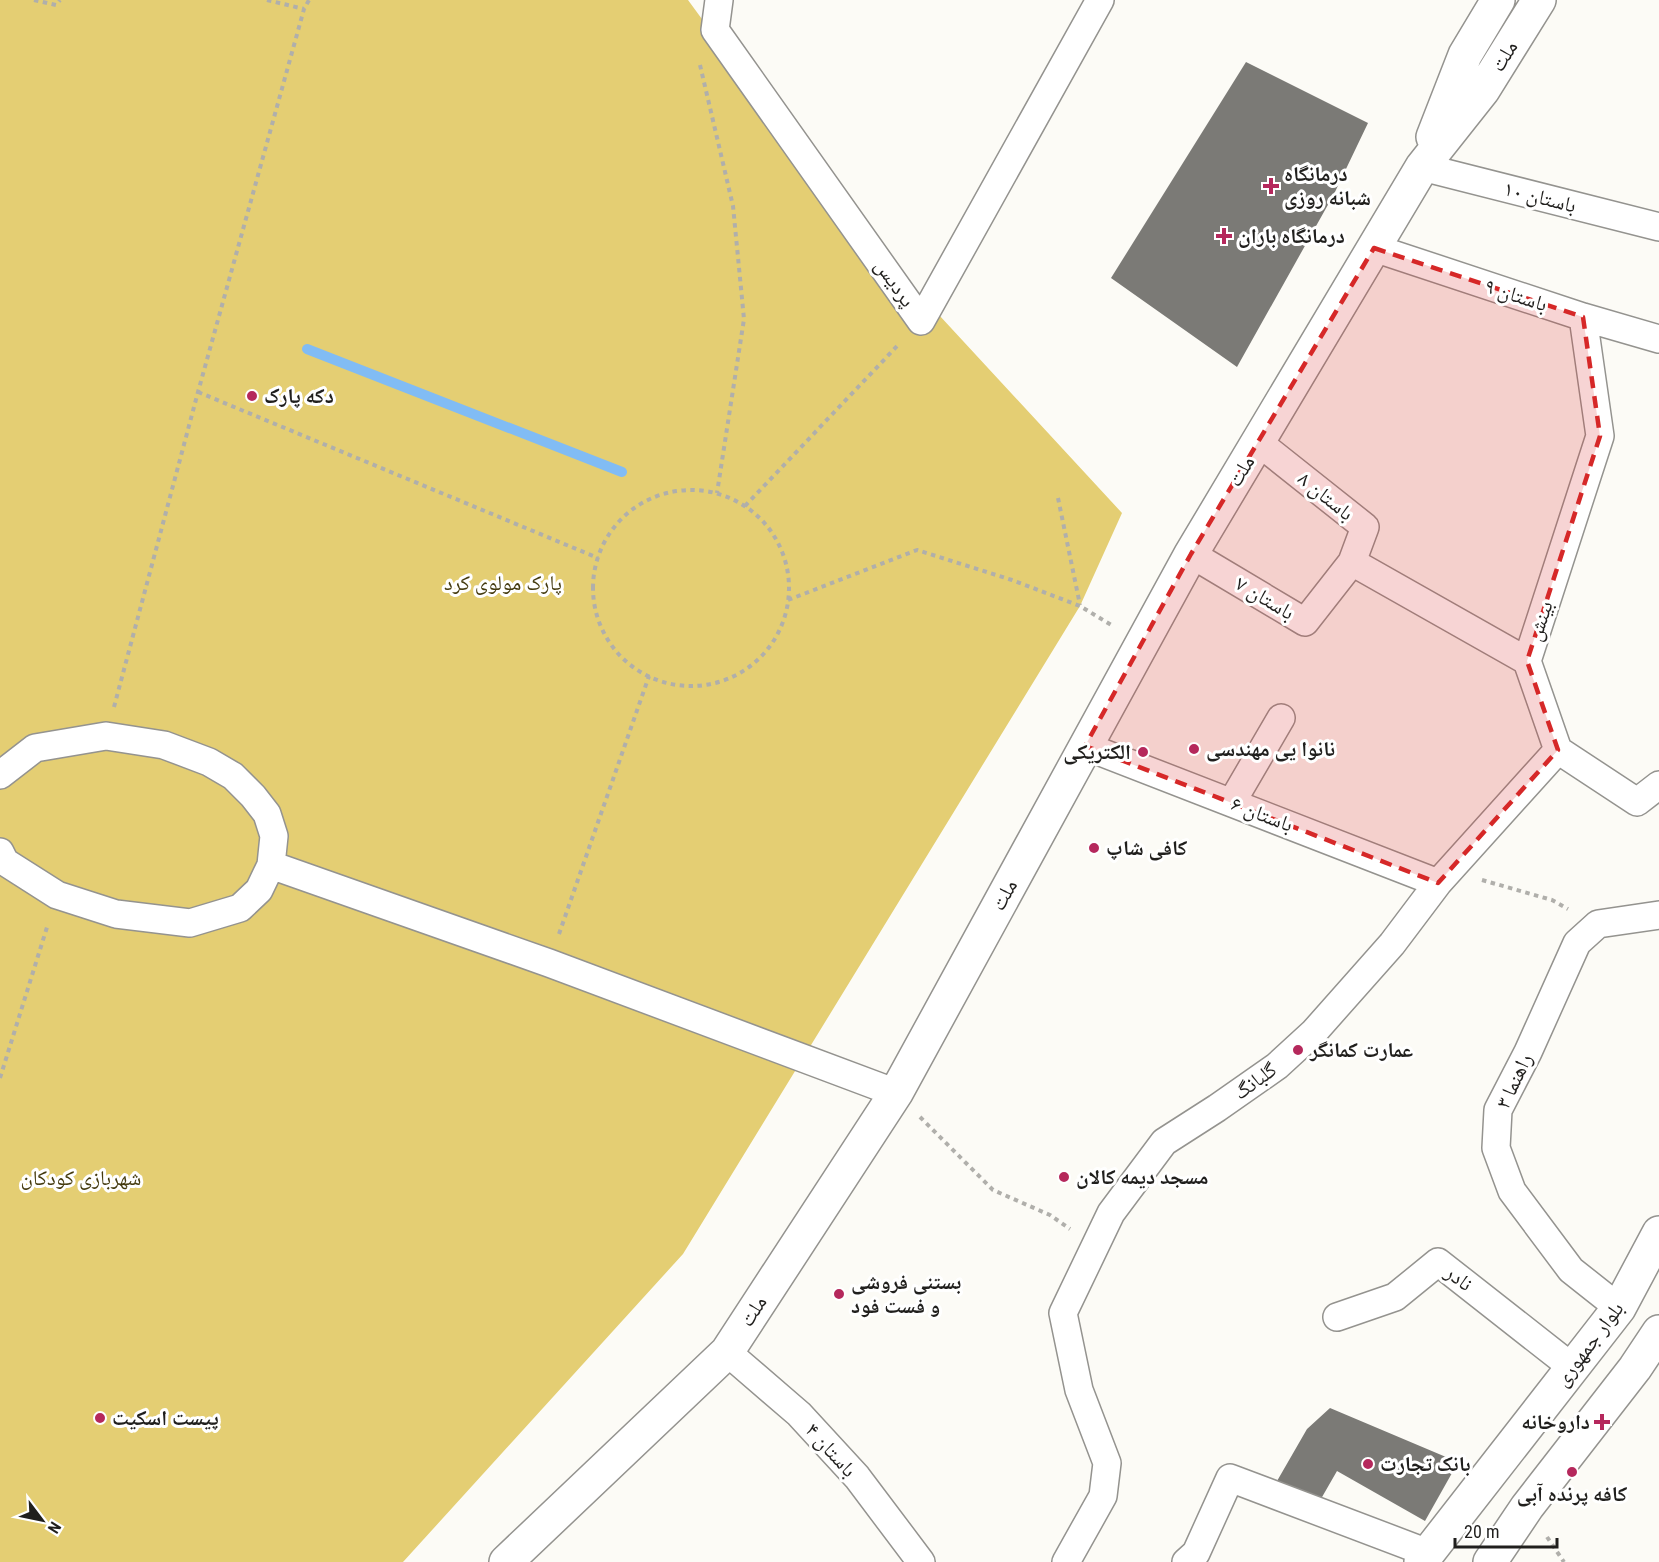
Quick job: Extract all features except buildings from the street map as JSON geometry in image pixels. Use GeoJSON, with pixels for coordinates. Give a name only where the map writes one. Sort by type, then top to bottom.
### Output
{"type":"FeatureCollection","features":[{"type":"Feature","properties":{"kind":"street","name":"پردیس"},"geometry":{"type":"LineString","coordinates":[[719,0],[715,30],[921,321],[1100,0]]}},
{"type":"Feature","properties":{"kind":"street","name":"ملت"},"geometry":{"type":"LineString","coordinates":[[1422,166],[1465,55],[1498,0]]}},
{"type":"Feature","properties":{"kind":"street","name":"ملت"},"geometry":{"type":"LineString","coordinates":[[506,1562],[727,1352],[896,1093],[1191,554],[1422,166],[1483,90],[1539,0]]}},
{"type":"Feature","properties":{"kind":"street","name":"باستان ۱۰"},"geometry":{"type":"LineString","coordinates":[[1422,166],[1659,227]]}},
{"type":"Feature","properties":{"kind":"street","name":"باستان ۹"},"geometry":{"type":"LineString","coordinates":[[1374,248],[1583,317],[1659,339]]}},
{"type":"Feature","properties":{"kind":"street","name":"بینش"},"geometry":{"type":"LineString","coordinates":[[1558,750],[1527,661],[1600,436],[1583,317]]}},
{"type":"Feature","properties":{"kind":"street","name":"باستان ۸"},"geometry":{"type":"LineString","coordinates":[[1258,442],[1365,527],[1352,562]]}},
{"type":"Feature","properties":{"kind":"street","name":"باستان ۷"},"geometry":{"type":"LineString","coordinates":[[1191,554],[1305,622],[1352,562]]}},
{"type":"Feature","properties":{"kind":"street"},"geometry":{"type":"LineString","coordinates":[[1352,562],[1527,661]]}},
{"type":"Feature","properties":{"kind":"street"},"geometry":{"type":"LineString","coordinates":[[1232,802],[1281,718]]}},
{"type":"Feature","properties":{"kind":"street"},"geometry":{"type":"LineString","coordinates":[[0,775],[35,748],[106,736],[164,745],[209,762],[233,776],[267,814],[274,836],[271,866],[259,890],[240,908],[190,923],[116,914],[57,895],[5,862],[0,852]]}},
{"type":"Feature","properties":{"kind":"street","name":"باستان ۶"},"geometry":{"type":"LineString","coordinates":[[1085,746],[1438,882]]}},
{"type":"Feature","properties":{"kind":"street"},"geometry":{"type":"LineString","coordinates":[[1438,882],[1558,750],[1637,802],[1659,785]]}},
{"type":"Feature","properties":{"kind":"street"},"geometry":{"type":"LineString","coordinates":[[271,866],[549,963],[896,1093]]}},
{"type":"Feature","properties":{"kind":"street","name":"گلبانگ"},"geometry":{"type":"LineString","coordinates":[[1065,1562],[1103,1496],[1107,1463],[1079,1390],[1063,1313],[1111,1213],[1164,1142],[1277,1066],[1314,1032],[1392,944],[1438,882]]}},
{"type":"Feature","properties":{"kind":"street"},"geometry":{"type":"LineString","coordinates":[[1598,924],[1659,915]]}},
{"type":"Feature","properties":{"kind":"street","name":"راهنما ۳"},"geometry":{"type":"LineString","coordinates":[[1598,924],[1577,943],[1528,1052],[1498,1110],[1496,1148],[1512,1191],[1571,1270],[1619,1308]]}},
{"type":"Feature","properties":{"kind":"street","name":"بلوار جمهوری"},"geometry":{"type":"LineString","coordinates":[[1425,1557],[1619,1308],[1659,1233]]}},
{"type":"Feature","properties":{"kind":"street","name":"نادر"},"geometry":{"type":"LineString","coordinates":[[1337,1317],[1395,1297],[1438,1262],[1573,1368]]}},
{"type":"Feature","properties":{"kind":"street"},"geometry":{"type":"LineString","coordinates":[[1490,1562],[1527,1507],[1635,1368],[1659,1332]]}},
{"type":"Feature","properties":{"kind":"street","name":"باستان ۴"},"geometry":{"type":"LineString","coordinates":[[727,1352],[799,1414],[849,1469],[921,1562]]}},
{"type":"Feature","properties":{"kind":"street"},"geometry":{"type":"LineString","coordinates":[[1186,1562],[1196,1553],[1230,1478],[1425,1557]]}},
{"type":"Feature","properties":{"kind":"path"},"geometry":{"type":"LineString","coordinates":[[34,0],[56,5],[60,0]]}},
{"type":"Feature","properties":{"kind":"path"},"geometry":{"type":"LineString","coordinates":[[267,0],[304,9]]}},
{"type":"Feature","properties":{"kind":"path"},"geometry":{"type":"LineString","coordinates":[[106,736],[198,392],[304,9],[309,0]]}},
{"type":"Feature","properties":{"kind":"path"},"geometry":{"type":"LineString","coordinates":[[699,57],[733,207],[744,319],[717,493]]}},
{"type":"Feature","properties":{"kind":"path"},"geometry":{"type":"LineString","coordinates":[[746,506],[921,321]]}},
{"type":"Feature","properties":{"kind":"path"},"geometry":{"type":"LineString","coordinates":[[198,392],[598,558]]}},
{"type":"Feature","properties":{"kind":"path"},"geometry":{"type":"LineString","coordinates":[[687,489],[717,493],[746,506],[766,524],[781,546],[788,572],[788,600],[780,630],[763,655],[738,674],[709,684],[678,685],[649,676],[625,661],[608,639],[597,614],[593,586],[598,558],[611,532],[631,510],[658,495],[687,489]]}},
{"type":"Feature","properties":{"kind":"path"},"geometry":{"type":"LineString","coordinates":[[1058,498],[1080,606]]}},
{"type":"Feature","properties":{"kind":"path"},"geometry":{"type":"LineString","coordinates":[[788,600],[916,550],[1012,580],[1080,606],[1143,643]]}},
{"type":"Feature","properties":{"kind":"path"},"geometry":{"type":"LineString","coordinates":[[549,963],[649,676]]}},
{"type":"Feature","properties":{"kind":"path"},"geometry":{"type":"LineString","coordinates":[[1438,882],[1485,880],[1552,900],[1598,924]]}},
{"type":"Feature","properties":{"kind":"path"},"geometry":{"type":"LineString","coordinates":[[0,1078],[57,895]]}},
{"type":"Feature","properties":{"kind":"path"},"geometry":{"type":"LineString","coordinates":[[896,1093],[993,1190],[1050,1215],[1094,1247]]}},
{"type":"Feature","properties":{"kind":"highlighted area"},"geometry":{"type":"Polygon","coordinates":[[[1374,248],[1583,317],[1600,436],[1527,661],[1558,750],[1438,883],[1085,746],[1191,554],[1374,248]]]}},
{"type":"Feature","properties":{"kind":"green space","name":"پارک مولوی کرد"},"geometry":{"type":"Polygon","coordinates":[[[0,0],[688,0],[842,210],[1122,513],[1080,606],[683,1254],[403,1562],[0,1562],[0,0]]]}},
{"type":"Feature","properties":{"kind":"waterway"},"geometry":{"type":"LineString","coordinates":[[307,349],[622,472]]}},
{"type":"Feature","properties":{"kind":"place","name":"درمانگاه شبانه روزی"},"geometry":{"type":"Point","coordinates":[1271,186]}},
{"type":"Feature","properties":{"kind":"place","name":"درمانگاه باران"},"geometry":{"type":"Point","coordinates":[1224,236]}},
{"type":"Feature","properties":{"kind":"place","name":"دکه پارک"},"geometry":{"type":"Point","coordinates":[252,396]}},
{"type":"Feature","properties":{"kind":"place","name":"نانوا یی مهندسی"},"geometry":{"type":"Point","coordinates":[1194,749]}},
{"type":"Feature","properties":{"kind":"place","name":"الکتریکی"},"geometry":{"type":"Point","coordinates":[1143,752]}},
{"type":"Feature","properties":{"kind":"place","name":"کافی شاپ"},"geometry":{"type":"Point","coordinates":[1094,848]}},
{"type":"Feature","properties":{"kind":"place","name":"عمارت کمانگر"},"geometry":{"type":"Point","coordinates":[1298,1050]}},
{"type":"Feature","properties":{"kind":"place","name":"مسجد دیمه کالان"},"geometry":{"type":"Point","coordinates":[1064,1177]}},
{"type":"Feature","properties":{"kind":"place","name":"بستنی فروشی و فست فود"},"geometry":{"type":"Point","coordinates":[839,1294]}},
{"type":"Feature","properties":{"kind":"place","name":"پیست اسکیت"},"geometry":{"type":"Point","coordinates":[100,1418]}},
{"type":"Feature","properties":{"kind":"place","name":"داروخانه"},"geometry":{"type":"Point","coordinates":[1602,1422]}},
{"type":"Feature","properties":{"kind":"place","name":"بانک تجارت"},"geometry":{"type":"Point","coordinates":[1368,1464]}},
{"type":"Feature","properties":{"kind":"place","name":"کافه پرنده آبی"},"geometry":{"type":"Point","coordinates":[1572,1472]}},
{"type":"Feature","properties":{"kind":"park label","name":"شهربازی کودکان"},"geometry":{"type":"Point","coordinates":[81,1178]}}]}
